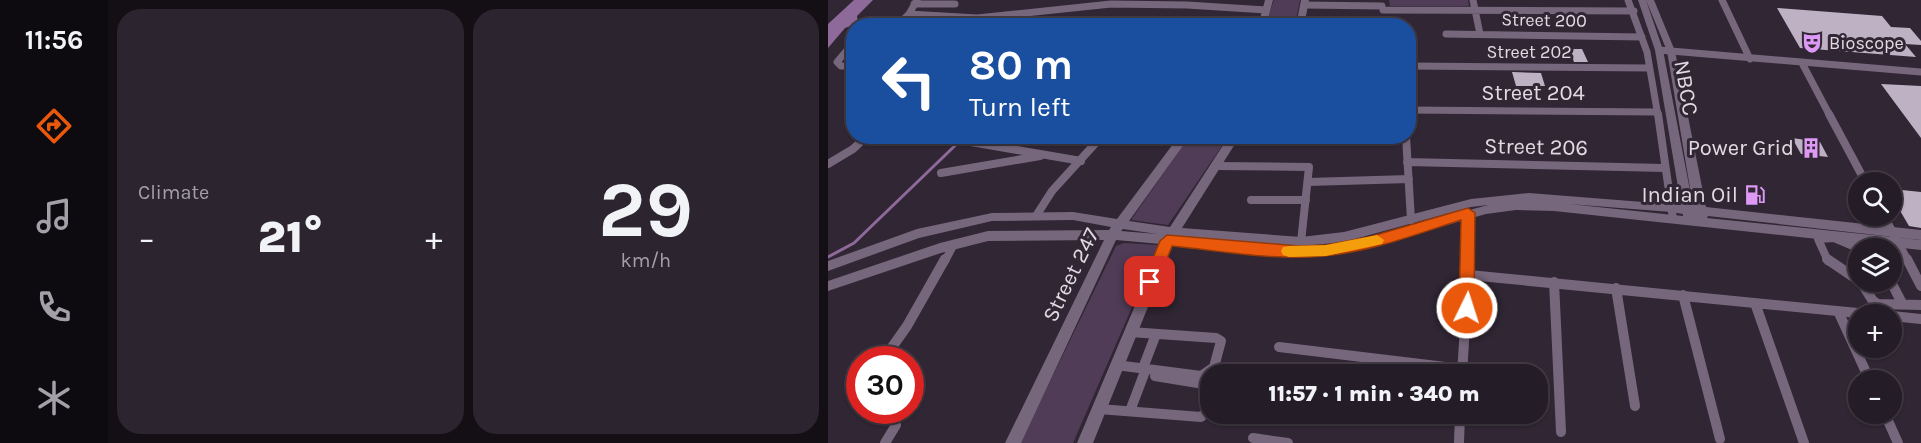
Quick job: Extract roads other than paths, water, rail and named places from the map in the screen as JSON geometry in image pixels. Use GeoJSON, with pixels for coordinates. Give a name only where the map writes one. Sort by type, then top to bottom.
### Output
{"type":"FeatureCollection","features":[{"type":"Feature","properties":{"kind":"street"},"geometry":{"type":"LineString","coordinates":[[1249,0],[1254,9]]}},
{"type":"Feature","properties":{"kind":"street"},"geometry":{"type":"LineString","coordinates":[[1264,18],[1269,0]]}},
{"type":"Feature","properties":{"kind":"street"},"geometry":{"type":"LineString","coordinates":[[1473,0],[1480,34]]}},
{"type":"Feature","properties":{"kind":"street"},"geometry":{"type":"LineString","coordinates":[[1537,0],[1540,10]]}},
{"type":"Feature","properties":{"kind":"street"},"geometry":{"type":"LineString","coordinates":[[1593,0],[1598,11]]}},
{"type":"Feature","properties":{"kind":"street"},"geometry":{"type":"LineString","coordinates":[[1629,0],[1642,37],[1649,68],[1672,214]]}},
{"type":"Feature","properties":{"kind":"street","name":"NBCC"},"geometry":{"type":"LineString","coordinates":[[1642,0],[1659,50],[1688,215]]}},
{"type":"Feature","properties":{"kind":"street"},"geometry":{"type":"LineString","coordinates":[[1650,0],[1671,51],[1702,217]]}},
{"type":"Feature","properties":{"kind":"street"},"geometry":{"type":"LineString","coordinates":[[1722,0],[1750,58]]}},
{"type":"Feature","properties":{"kind":"street"},"geometry":{"type":"LineString","coordinates":[[905,18],[916,2],[955,4]]}},
{"type":"Feature","properties":{"kind":"street"},"geometry":{"type":"LineString","coordinates":[[909,14],[977,18],[1112,2],[1266,10]]}},
{"type":"Feature","properties":{"kind":"street"},"geometry":{"type":"LineString","coordinates":[[1302,18],[1305,3],[1475,10],[1634,12]]}},
{"type":"Feature","properties":{"kind":"street","name":"Street 200"},"geometry":{"type":"LineString","coordinates":[[1446,34],[1642,37]]}},
{"type":"Feature","properties":{"kind":"street"},"geometry":{"type":"LineString","coordinates":[[1659,50],[1921,72]]}},
{"type":"Feature","properties":{"kind":"street"},"geometry":{"type":"LineString","coordinates":[[846,51],[837,62],[841,66],[846,66]]}},
{"type":"Feature","properties":{"kind":"street"},"geometry":{"type":"LineString","coordinates":[[1802,63],[1860,172]]}},
{"type":"Feature","properties":{"kind":"street","name":"Street 202"},"geometry":{"type":"LineString","coordinates":[[1416,66],[1649,68]]}},
{"type":"Feature","properties":{"kind":"street","name":"Street 204"},"geometry":{"type":"LineString","coordinates":[[1416,110],[1656,112]]}},
{"type":"Feature","properties":{"kind":"street"},"geometry":{"type":"LineString","coordinates":[[828,164],[858,144]]}},
{"type":"Feature","properties":{"kind":"street"},"geometry":{"type":"LineString","coordinates":[[983,144],[1081,161]]}},
{"type":"Feature","properties":{"kind":"street"},"geometry":{"type":"LineString","coordinates":[[1036,216],[1052,191],[1095,144]]}},
{"type":"Feature","properties":{"kind":"street","name":"Street 247"},"geometry":{"type":"LineString","coordinates":[[1013,443],[1116,230],[1179,144]]}},
{"type":"Feature","properties":{"kind":"street"},"geometry":{"type":"LineString","coordinates":[[1084,443],[1170,236],[1230,144]]}},
{"type":"Feature","properties":{"kind":"street"},"geometry":{"type":"LineString","coordinates":[[1406,144],[1411,220]]}},
{"type":"Feature","properties":{"kind":"street"},"geometry":{"type":"LineString","coordinates":[[941,173],[1046,155]]}},
{"type":"Feature","properties":{"kind":"street","name":"Street 206"},"geometry":{"type":"LineString","coordinates":[[1407,162],[1664,168]]}},
{"type":"Feature","properties":{"kind":"street"},"geometry":{"type":"LineString","coordinates":[[1215,166],[1309,167],[1301,242]]}},
{"type":"Feature","properties":{"kind":"street"},"geometry":{"type":"LineString","coordinates":[[1308,182],[1409,179]]}},
{"type":"Feature","properties":{"kind":"street"},"geometry":{"type":"LineString","coordinates":[[1170,236],[1301,242],[1344,237],[1471,203],[1529,197],[1672,214]]}},
{"type":"Feature","properties":{"kind":"street"},"geometry":{"type":"LineString","coordinates":[[1251,200],[1306,200]]}},
{"type":"Feature","properties":{"kind":"street"},"geometry":{"type":"LineString","coordinates":[[828,286],[872,269],[988,236],[1116,230],[1299,252],[1326,251],[1369,242],[1468,213],[1516,206],[1688,215],[1895,237],[1921,235]]}},
{"type":"Feature","properties":{"kind":"street"},"geometry":{"type":"LineString","coordinates":[[1463,364],[1469,275],[1468,213]]}},
{"type":"Feature","properties":{"kind":"street"},"geometry":{"type":"LineString","coordinates":[[828,266],[952,224],[992,217],[1073,216],[1116,230]]}},
{"type":"Feature","properties":{"kind":"street"},"geometry":{"type":"LineString","coordinates":[[1889,226],[1921,286]]}},
{"type":"Feature","properties":{"kind":"street"},"geometry":{"type":"LineString","coordinates":[[1895,237],[1921,245]]}},
{"type":"Feature","properties":{"kind":"street"},"geometry":{"type":"LineString","coordinates":[[1848,244],[1834,238],[1818,239],[1827,260],[1848,273]]}},
{"type":"Feature","properties":{"kind":"street"},"geometry":{"type":"LineString","coordinates":[[893,346],[907,326],[954,244]]}},
{"type":"Feature","properties":{"kind":"street"},"geometry":{"type":"LineString","coordinates":[[1469,275],[1848,312]]}},
{"type":"Feature","properties":{"kind":"street"},"geometry":{"type":"LineString","coordinates":[[1554,282],[1561,432]]}},
{"type":"Feature","properties":{"kind":"street"},"geometry":{"type":"LineString","coordinates":[[1616,288],[1635,406]]}},
{"type":"Feature","properties":{"kind":"street"},"geometry":{"type":"LineString","coordinates":[[1867,292],[1878,304],[1921,305]]}},
{"type":"Feature","properties":{"kind":"street"},"geometry":{"type":"LineString","coordinates":[[1896,292],[1902,303]]}},
{"type":"Feature","properties":{"kind":"street"},"geometry":{"type":"LineString","coordinates":[[1683,295],[1720,439]]}},
{"type":"Feature","properties":{"kind":"street"},"geometry":{"type":"LineString","coordinates":[[1755,303],[1804,443]]}},
{"type":"Feature","properties":{"kind":"street"},"geometry":{"type":"LineString","coordinates":[[1838,311],[1865,370]]}},
{"type":"Feature","properties":{"kind":"street"},"geometry":{"type":"LineString","coordinates":[[1902,317],[1921,319]]}},
{"type":"Feature","properties":{"kind":"street"},"geometry":{"type":"LineString","coordinates":[[1115,367],[1201,376],[1214,367],[1221,341],[1216,338],[1130,332]]}},
{"type":"Feature","properties":{"kind":"street"},"geometry":{"type":"LineString","coordinates":[[1130,411],[1156,334]]}},
{"type":"Feature","properties":{"kind":"street"},"geometry":{"type":"LineString","coordinates":[[1279,347],[1403,364]]}},
{"type":"Feature","properties":{"kind":"street"},"geometry":{"type":"LineString","coordinates":[[1144,371],[1200,383]]}},
{"type":"Feature","properties":{"kind":"street"},"geometry":{"type":"LineString","coordinates":[[1099,409],[1200,417]]}},
{"type":"Feature","properties":{"kind":"street"},"geometry":{"type":"LineString","coordinates":[[1459,443],[1460,424]]}},
{"type":"Feature","properties":{"kind":"street"},"geometry":{"type":"LineString","coordinates":[[1889,424],[1898,443]]}},
{"type":"Feature","properties":{"kind":"street"},"geometry":{"type":"LineString","coordinates":[[885,443],[896,425]]}},
{"type":"Feature","properties":{"kind":"street"},"geometry":{"type":"LineString","coordinates":[[1253,438],[1288,443]]}},
{"type":"Feature","properties":{"kind":"waterway"},"geometry":{"type":"LineString","coordinates":[[828,257],[854,243],[957,144]]}},
{"type":"Feature","properties":{"kind":"place","name":"Bioscope"},"geometry":{"type":"Point","coordinates":[1812,43]}},
{"type":"Feature","properties":{"kind":"place","name":"Power Grid"},"geometry":{"type":"Point","coordinates":[1811,148]}},
{"type":"Feature","properties":{"kind":"place","name":"Indian Oil"},"geometry":{"type":"Point","coordinates":[1755,195]}}]}
